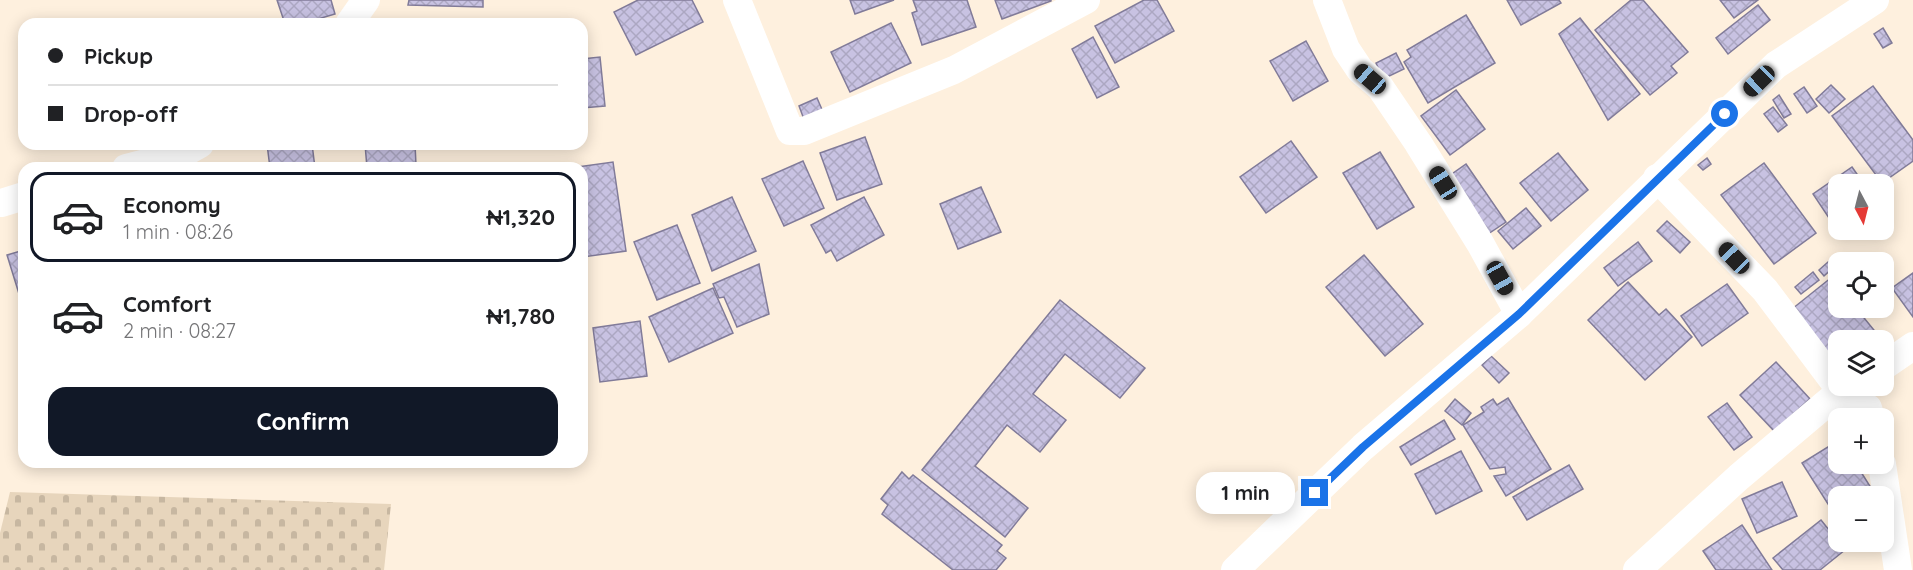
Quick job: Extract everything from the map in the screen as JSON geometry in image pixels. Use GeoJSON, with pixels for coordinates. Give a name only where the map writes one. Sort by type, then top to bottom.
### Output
{"type":"FeatureCollection","features":[{"type":"Feature","properties":{"kind":"street"},"geometry":{"type":"LineString","coordinates":[[353,18],[366,0]]}},
{"type":"Feature","properties":{"kind":"street"},"geometry":{"type":"LineString","coordinates":[[737,0],[789,131],[804,131],[954,70],[1085,0]]}},
{"type":"Feature","properties":{"kind":"street"},"geometry":{"type":"LineString","coordinates":[[1327,0],[1346,49],[1360,70],[1380,87],[1418,143],[1480,243],[1519,314]]}},
{"type":"Feature","properties":{"kind":"street"},"geometry":{"type":"LineString","coordinates":[[1235,570],[1363,447],[1519,314],[1776,65],[1858,5]]}},
{"type":"Feature","properties":{"kind":"street"},"geometry":{"type":"LineString","coordinates":[[149,162],[189,150]]}},
{"type":"Feature","properties":{"kind":"street"},"geometry":{"type":"LineString","coordinates":[[1657,178],[1765,290],[1828,364]]}},
{"type":"Feature","properties":{"kind":"street"},"geometry":{"type":"LineString","coordinates":[[1,203],[18,198]]}},
{"type":"Feature","properties":{"kind":"street"},"geometry":{"type":"LineString","coordinates":[[1894,359],[1913,346]]}},
{"type":"Feature","properties":{"kind":"street"},"geometry":{"type":"LineString","coordinates":[[1637,570],[1739,477],[1844,396]]}},
{"type":"Feature","properties":{"kind":"street"},"geometry":{"type":"LineString","coordinates":[[1856,396],[1868,408]]}},
{"type":"Feature","properties":{"kind":"street"},"geometry":{"type":"LineString","coordinates":[[1886,474],[1901,512],[1898,570]]}},
{"type":"Feature","properties":{"kind":"green space"},"geometry":{"type":"Polygon","coordinates":[[[10,492],[391,504],[384,570],[0,570],[0,533],[10,492]]]}},
{"type":"Feature","properties":{"kind":"building"},"geometry":{"type":"Polygon","coordinates":[[[277,0],[331,0],[335,14],[321,18],[283,18],[277,0]]]}},
{"type":"Feature","properties":{"kind":"building"},"geometry":{"type":"Polygon","coordinates":[[[409,0],[483,0],[483,7],[408,5],[409,0]]]}},
{"type":"Feature","properties":{"kind":"building"},"geometry":{"type":"Polygon","coordinates":[[[638,0],[692,0],[703,22],[636,55],[614,12],[638,0]]]}},
{"type":"Feature","properties":{"kind":"building"},"geometry":{"type":"Polygon","coordinates":[[[850,0],[894,0],[855,14],[850,0]]]}},
{"type":"Feature","properties":{"kind":"building"},"geometry":{"type":"Polygon","coordinates":[[[913,0],[967,0],[976,27],[922,45],[912,13],[917,11],[913,0]]]}},
{"type":"Feature","properties":{"kind":"building"},"geometry":{"type":"Polygon","coordinates":[[[995,0],[1051,0],[1051,1],[1002,19],[995,0]]]}},
{"type":"Feature","properties":{"kind":"building"},"geometry":{"type":"Polygon","coordinates":[[[1144,0],[1157,0],[1174,31],[1115,63],[1095,26],[1144,0]]]}},
{"type":"Feature","properties":{"kind":"building"},"geometry":{"type":"Polygon","coordinates":[[[1507,0],[1559,0],[1561,3],[1521,25],[1507,0]]]}},
{"type":"Feature","properties":{"kind":"building"},"geometry":{"type":"Polygon","coordinates":[[[1631,0],[1643,0],[1688,52],[1671,66],[1677,73],[1650,95],[1595,30],[1631,0]]]}},
{"type":"Feature","properties":{"kind":"building"},"geometry":{"type":"Polygon","coordinates":[[[1720,0],[1758,0],[1734,18],[1720,0]]]}},
{"type":"Feature","properties":{"kind":"building"},"geometry":{"type":"Polygon","coordinates":[[[1758,5],[1770,20],[1728,54],[1716,38],[1758,5]]]}},
{"type":"Feature","properties":{"kind":"building"},"geometry":{"type":"Polygon","coordinates":[[[1466,15],[1495,63],[1428,103],[1404,62],[1411,57],[1407,50],[1466,15]]]}},
{"type":"Feature","properties":{"kind":"building"},"geometry":{"type":"Polygon","coordinates":[[[1580,18],[1640,94],[1608,120],[1559,34],[1580,18]]]}},
{"type":"Feature","properties":{"kind":"building"},"geometry":{"type":"Polygon","coordinates":[[[891,23],[911,63],[850,92],[831,52],[891,23]]]}},
{"type":"Feature","properties":{"kind":"building"},"geometry":{"type":"Polygon","coordinates":[[[1883,28],[1892,43],[1883,48],[1874,34],[1883,28]]]}},
{"type":"Feature","properties":{"kind":"building"},"geometry":{"type":"Polygon","coordinates":[[[1093,37],[1119,87],[1097,98],[1072,49],[1093,37]]]}},
{"type":"Feature","properties":{"kind":"building"},"geometry":{"type":"Polygon","coordinates":[[[1306,41],[1328,81],[1293,101],[1270,61],[1306,41]]]}},
{"type":"Feature","properties":{"kind":"building"},"geometry":{"type":"Polygon","coordinates":[[[1396,53],[1404,69],[1383,79],[1376,63],[1396,53]]]}},
{"type":"Feature","properties":{"kind":"building"},"geometry":{"type":"Polygon","coordinates":[[[600,57],[605,106],[588,107],[588,58],[600,57]]]}},
{"type":"Feature","properties":{"kind":"building"},"geometry":{"type":"Polygon","coordinates":[[[1831,85],[1845,99],[1829,113],[1816,99],[1831,85]]]}},
{"type":"Feature","properties":{"kind":"building"},"geometry":{"type":"Polygon","coordinates":[[[1873,86],[1913,140],[1913,161],[1894,174],[1875,174],[1832,116],[1873,86]]]}},
{"type":"Feature","properties":{"kind":"building"},"geometry":{"type":"Polygon","coordinates":[[[1804,87],[1817,106],[1807,113],[1794,94],[1804,87]]]}},
{"type":"Feature","properties":{"kind":"building"},"geometry":{"type":"Polygon","coordinates":[[[1456,90],[1485,129],[1450,155],[1421,116],[1456,90]]]}},
{"type":"Feature","properties":{"kind":"building"},"geometry":{"type":"Polygon","coordinates":[[[1779,95],[1791,114],[1784,118],[1773,100],[1779,95]]]}},
{"type":"Feature","properties":{"kind":"building"},"geometry":{"type":"Polygon","coordinates":[[[817,98],[824,114],[805,122],[799,106],[817,98]]]}},
{"type":"Feature","properties":{"kind":"building"},"geometry":{"type":"Polygon","coordinates":[[[1773,107],[1787,125],[1778,132],[1764,114],[1773,107]]]}},
{"type":"Feature","properties":{"kind":"building"},"geometry":{"type":"Polygon","coordinates":[[[865,137],[882,184],[837,200],[820,153],[865,137]]]}},
{"type":"Feature","properties":{"kind":"building"},"geometry":{"type":"Polygon","coordinates":[[[1291,141],[1317,177],[1266,213],[1240,177],[1291,141]]]}},
{"type":"Feature","properties":{"kind":"building"},"geometry":{"type":"Polygon","coordinates":[[[268,150],[313,150],[314,162],[269,162],[268,150]]]}},
{"type":"Feature","properties":{"kind":"building"},"geometry":{"type":"Polygon","coordinates":[[[366,150],[415,150],[416,162],[366,162],[366,150]]]}},
{"type":"Feature","properties":{"kind":"building"},"geometry":{"type":"Polygon","coordinates":[[[1380,152],[1414,207],[1377,229],[1343,173],[1380,152]]]}},
{"type":"Feature","properties":{"kind":"building"},"geometry":{"type":"Polygon","coordinates":[[[1558,153],[1588,190],[1551,221],[1520,183],[1558,153]]]}},
{"type":"Feature","properties":{"kind":"building"},"geometry":{"type":"Polygon","coordinates":[[[1707,158],[1711,164],[1703,170],[1698,165],[1707,158]]]}},
{"type":"Feature","properties":{"kind":"building"},"geometry":{"type":"Polygon","coordinates":[[[803,161],[824,208],[784,226],[762,179],[803,161]]]}},
{"type":"Feature","properties":{"kind":"building"},"geometry":{"type":"Polygon","coordinates":[[[613,162],[626,251],[588,256],[588,165],[613,162]]]}},
{"type":"Feature","properties":{"kind":"building"},"geometry":{"type":"Polygon","coordinates":[[[1764,163],[1816,233],[1774,264],[1721,195],[1764,163]]]}},
{"type":"Feature","properties":{"kind":"building"},"geometry":{"type":"Polygon","coordinates":[[[1466,164],[1506,222],[1488,234],[1449,176],[1466,164]]]}},
{"type":"Feature","properties":{"kind":"building"},"geometry":{"type":"Polygon","coordinates":[[[1852,167],[1857,174],[1842,174],[1852,167]]]}},
{"type":"Feature","properties":{"kind":"building"},"geometry":{"type":"Polygon","coordinates":[[[1828,184],[1828,216],[1813,194],[1828,184]]]}},
{"type":"Feature","properties":{"kind":"building"},"geometry":{"type":"Polygon","coordinates":[[[981,187],[1001,232],[958,249],[940,204],[981,187]]]}},
{"type":"Feature","properties":{"kind":"building"},"geometry":{"type":"Polygon","coordinates":[[[732,197],[756,251],[712,271],[692,215],[732,197]]]}},
{"type":"Feature","properties":{"kind":"building"},"geometry":{"type":"Polygon","coordinates":[[[864,197],[884,235],[837,261],[831,250],[826,253],[811,225],[864,197]]]}},
{"type":"Feature","properties":{"kind":"building"},"geometry":{"type":"Polygon","coordinates":[[[1526,208],[1541,226],[1513,249],[1498,231],[1526,208]]]}},
{"type":"Feature","properties":{"kind":"building"},"geometry":{"type":"Polygon","coordinates":[[[1667,221],[1690,242],[1680,253],[1657,231],[1667,221]]]}},
{"type":"Feature","properties":{"kind":"building"},"geometry":{"type":"Polygon","coordinates":[[[677,225],[700,283],[657,300],[634,242],[677,225]]]}},
{"type":"Feature","properties":{"kind":"building"},"geometry":{"type":"Polygon","coordinates":[[[1638,242],[1652,261],[1618,286],[1604,268],[1638,242]]]}},
{"type":"Feature","properties":{"kind":"building"},"geometry":{"type":"Polygon","coordinates":[[[18,252],[18,291],[7,255],[18,252]]]}},
{"type":"Feature","properties":{"kind":"building"},"geometry":{"type":"Polygon","coordinates":[[[1364,255],[1423,324],[1385,356],[1326,287],[1364,255]]]}},
{"type":"Feature","properties":{"kind":"building"},"geometry":{"type":"Polygon","coordinates":[[[1828,262],[1828,272],[1824,276],[1819,270],[1828,262]]]}},
{"type":"Feature","properties":{"kind":"building"},"geometry":{"type":"Polygon","coordinates":[[[759,264],[769,314],[737,327],[724,297],[719,298],[713,284],[759,264]]]}},
{"type":"Feature","properties":{"kind":"building"},"geometry":{"type":"Polygon","coordinates":[[[1813,272],[1819,280],[1801,294],[1795,287],[1813,272]]]}},
{"type":"Feature","properties":{"kind":"building"},"geometry":{"type":"Polygon","coordinates":[[[1913,273],[1913,317],[1894,291],[1894,287],[1913,273]]]}},
{"type":"Feature","properties":{"kind":"building"},"geometry":{"type":"Polygon","coordinates":[[[1828,280],[1828,318],[1864,318],[1874,330],[1828,330],[1828,355],[1792,309],[1828,280]]]}},
{"type":"Feature","properties":{"kind":"building"},"geometry":{"type":"Polygon","coordinates":[[[1628,282],[1659,315],[1666,309],[1692,337],[1645,380],[1588,320],[1628,282]]]}},
{"type":"Feature","properties":{"kind":"building"},"geometry":{"type":"Polygon","coordinates":[[[1727,284],[1748,313],[1702,346],[1681,316],[1727,284]]]}},
{"type":"Feature","properties":{"kind":"building"},"geometry":{"type":"Polygon","coordinates":[[[713,288],[733,333],[669,362],[649,317],[713,288]]]}},
{"type":"Feature","properties":{"kind":"building"},"geometry":{"type":"Polygon","coordinates":[[[1060,300],[1145,368],[1120,398],[1065,354],[1033,394],[1066,420],[1040,452],[1007,425],[975,466],[1028,508],[1005,537],[922,470],[1060,300]]]}},
{"type":"Feature","properties":{"kind":"building"},"geometry":{"type":"Polygon","coordinates":[[[640,321],[647,376],[600,382],[593,328],[640,321]]]}},
{"type":"Feature","properties":{"kind":"building"},"geometry":{"type":"Polygon","coordinates":[[[1491,356],[1509,373],[1499,383],[1482,365],[1491,356]]]}},
{"type":"Feature","properties":{"kind":"building"},"geometry":{"type":"Polygon","coordinates":[[[1776,362],[1810,399],[1774,431],[1740,395],[1776,362]]]}},
{"type":"Feature","properties":{"kind":"building"},"geometry":{"type":"Polygon","coordinates":[[[1508,398],[1551,469],[1506,496],[1494,476],[1506,474],[1505,467],[1490,469],[1463,425],[1484,412],[1481,407],[1493,399],[1497,405],[1508,398]]]}},
{"type":"Feature","properties":{"kind":"building"},"geometry":{"type":"Polygon","coordinates":[[[1455,399],[1471,413],[1462,425],[1445,411],[1455,399]]]}},
{"type":"Feature","properties":{"kind":"building"},"geometry":{"type":"Polygon","coordinates":[[[1727,403],[1752,437],[1734,450],[1708,417],[1727,403]]]}},
{"type":"Feature","properties":{"kind":"building"},"geometry":{"type":"Polygon","coordinates":[[[1444,420],[1455,439],[1411,465],[1400,447],[1444,420]]]}},
{"type":"Feature","properties":{"kind":"building"},"geometry":{"type":"Polygon","coordinates":[[[1828,447],[1828,474],[1862,474],[1870,486],[1828,486],[1828,504],[1802,463],[1828,447]]]}},
{"type":"Feature","properties":{"kind":"building"},"geometry":{"type":"Polygon","coordinates":[[[1461,451],[1482,491],[1436,514],[1415,474],[1461,451]]]}},
{"type":"Feature","properties":{"kind":"building"},"geometry":{"type":"Polygon","coordinates":[[[1569,465],[1583,489],[1527,520],[1513,497],[1569,465]]]}},
{"type":"Feature","properties":{"kind":"building"},"geometry":{"type":"Polygon","coordinates":[[[902,472],[909,479],[913,475],[1002,545],[997,551],[1006,558],[996,570],[953,570],[882,514],[888,505],[881,499],[902,472]]]}},
{"type":"Feature","properties":{"kind":"building"},"geometry":{"type":"Polygon","coordinates":[[[1782,482],[1797,516],[1757,533],[1742,499],[1782,482]]]}},
{"type":"Feature","properties":{"kind":"building"},"geometry":{"type":"Polygon","coordinates":[[[1821,520],[1828,529],[1828,552],[1842,552],[1820,570],[1783,570],[1773,558],[1821,520]]]}},
{"type":"Feature","properties":{"kind":"building"},"geometry":{"type":"Polygon","coordinates":[[[1742,525],[1772,570],[1716,570],[1703,551],[1742,525]]]}},
{"type":"Feature","properties":{"kind":"route"},"geometry":{"type":"LineString","coordinates":[[1315,493],[1363,447],[1519,314],[1725,114]]}}]}
